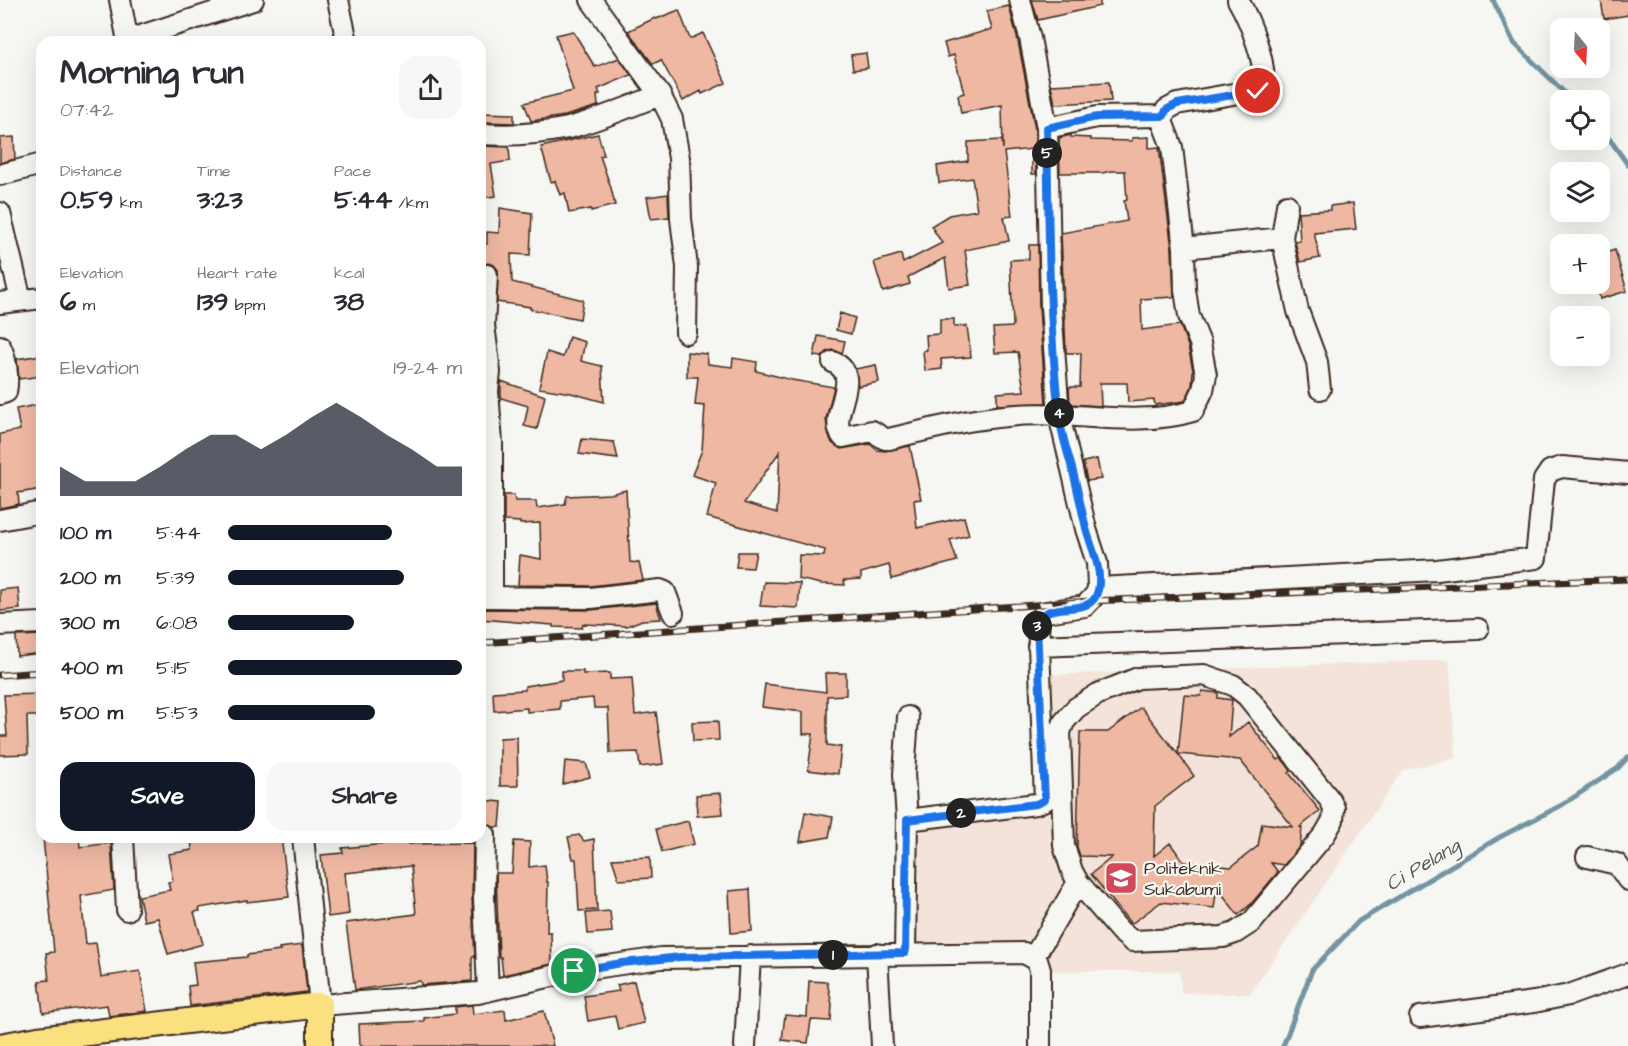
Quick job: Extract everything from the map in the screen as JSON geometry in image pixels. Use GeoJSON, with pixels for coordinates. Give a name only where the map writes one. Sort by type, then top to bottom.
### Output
{"type":"FeatureCollection","features":[{"type":"Feature","properties":{"kind":"main road"},"geometry":{"type":"LineString","coordinates":[[0,1046],[320,1005],[321,1046]]}},
{"type":"Feature","properties":{"kind":"street"},"geometry":{"type":"LineString","coordinates":[[120,0],[127,36]]}},
{"type":"Feature","properties":{"kind":"street"},"geometry":{"type":"LineString","coordinates":[[143,36],[253,0]]}},
{"type":"Feature","properties":{"kind":"street"},"geometry":{"type":"LineString","coordinates":[[338,0],[346,36]]}},
{"type":"Feature","properties":{"kind":"street"},"geometry":{"type":"LineString","coordinates":[[591,0],[660,95],[672,119],[679,158],[681,219],[687,267],[686,333]]}},
{"type":"Feature","properties":{"kind":"street"},"geometry":{"type":"LineString","coordinates":[[907,820],[1036,804],[1045,800],[1037,625],[1041,615],[1054,610],[1085,606],[1096,594],[1098,588],[1097,563],[1086,529],[1059,415],[1051,307],[1047,128],[1020,0]]}},
{"type":"Feature","properties":{"kind":"street"},"geometry":{"type":"LineString","coordinates":[[833,362],[840,367],[846,380],[838,424],[839,433],[843,437],[872,431],[889,439],[984,418],[1029,414],[1146,418],[1179,415],[1192,411],[1203,390],[1206,375],[1200,343],[1190,316],[1185,290],[1185,249],[1172,147],[1162,121],[1166,110],[1177,104],[1262,89],[1264,80],[1259,53],[1238,0]]}},
{"type":"Feature","properties":{"kind":"street"},"geometry":{"type":"LineString","coordinates":[[486,134],[545,132],[569,127],[660,95]]}},
{"type":"Feature","properties":{"kind":"street"},"geometry":{"type":"LineString","coordinates":[[1047,128],[1097,117],[1164,116]]}},
{"type":"Feature","properties":{"kind":"street"},"geometry":{"type":"LineString","coordinates":[[0,175],[36,166]]}},
{"type":"Feature","properties":{"kind":"street"},"geometry":{"type":"LineString","coordinates":[[1287,205],[1282,238],[1298,311],[1317,362],[1320,389]]}},
{"type":"Feature","properties":{"kind":"street"},"geometry":{"type":"LineString","coordinates":[[0,213],[21,300]]}},
{"type":"Feature","properties":{"kind":"street"},"geometry":{"type":"LineString","coordinates":[[1185,249],[1282,238]]}},
{"type":"Feature","properties":{"kind":"street"},"geometry":{"type":"LineString","coordinates":[[486,292],[487,275]]}},
{"type":"Feature","properties":{"kind":"street"},"geometry":{"type":"LineString","coordinates":[[0,303],[36,299]]}},
{"type":"Feature","properties":{"kind":"street"},"geometry":{"type":"LineString","coordinates":[[486,341],[490,372],[488,391],[492,442],[486,489],[486,597],[591,598],[660,590],[665,592],[673,613]]}},
{"type":"Feature","properties":{"kind":"street"},"geometry":{"type":"LineString","coordinates":[[0,346],[4,357],[7,387],[6,392],[0,394]]}},
{"type":"Feature","properties":{"kind":"street"},"geometry":{"type":"LineString","coordinates":[[1098,588],[1437,570],[1536,558],[1544,480],[1550,471],[1562,467],[1628,473]]}},
{"type":"Feature","properties":{"kind":"street"},"geometry":{"type":"LineString","coordinates":[[0,520],[36,513]]}},
{"type":"Feature","properties":{"kind":"street"},"geometry":{"type":"LineString","coordinates":[[0,625],[36,623]]}},
{"type":"Feature","properties":{"kind":"street"},"geometry":{"type":"LineString","coordinates":[[1038,646],[1478,629]]}},
{"type":"Feature","properties":{"kind":"street"},"geometry":{"type":"LineString","coordinates":[[1204,675],[1233,685],[1247,696],[1323,789],[1334,808],[1333,820],[1325,834],[1252,922],[1235,933],[1223,937],[1132,941],[1078,882],[1069,865],[1064,846],[1060,732],[1064,722],[1076,708],[1098,694],[1138,678],[1204,675]]}},
{"type":"Feature","properties":{"kind":"street"},"geometry":{"type":"LineString","coordinates":[[905,953],[907,820],[904,774],[908,717]]}},
{"type":"Feature","properties":{"kind":"street"},"geometry":{"type":"LineString","coordinates":[[123,843],[128,910]]}},
{"type":"Feature","properties":{"kind":"street"},"geometry":{"type":"LineString","coordinates":[[304,843],[320,1005],[488,991],[574,971],[681,957],[1024,953],[1037,960],[1040,970],[1040,1046]]}},
{"type":"Feature","properties":{"kind":"street"},"geometry":{"type":"LineString","coordinates":[[486,843],[484,898],[488,991]]}},
{"type":"Feature","properties":{"kind":"street"},"geometry":{"type":"LineString","coordinates":[[1587,857],[1617,864],[1628,880]]}},
{"type":"Feature","properties":{"kind":"street"},"geometry":{"type":"LineString","coordinates":[[1034,957],[1078,882]]}},
{"type":"Feature","properties":{"kind":"street"},"geometry":{"type":"LineString","coordinates":[[877,954],[882,1046]]}},
{"type":"Feature","properties":{"kind":"street"},"geometry":{"type":"LineString","coordinates":[[745,1046],[750,956]]}},
{"type":"Feature","properties":{"kind":"street"},"geometry":{"type":"LineString","coordinates":[[1420,1017],[1534,1002],[1569,995],[1628,974]]}},
{"type":"Feature","properties":{"kind":"shaded area","name":"Politeknik Sukabumi"},"geometry":{"type":"Polygon","coordinates":[[[1449,660],[1456,758],[1403,770],[1250,994],[1181,993],[1180,971],[1051,971],[1029,945],[912,943],[915,813],[1049,797],[1051,675],[1449,660]]]}},
{"type":"Feature","properties":{"kind":"building"},"geometry":{"type":"Polygon","coordinates":[[[1032,0],[1100,0],[1100,6],[1038,20],[1032,0]]]}},
{"type":"Feature","properties":{"kind":"building"},"geometry":{"type":"Polygon","coordinates":[[[1601,0],[1628,0],[1628,15],[1604,18],[1601,0]]]}},
{"type":"Feature","properties":{"kind":"building"},"geometry":{"type":"Polygon","coordinates":[[[1009,6],[1035,129],[1036,174],[1032,174],[1032,149],[1004,152],[1012,216],[1004,217],[1009,241],[965,250],[970,285],[949,288],[945,258],[908,277],[910,284],[883,292],[874,262],[901,254],[903,263],[942,243],[931,226],[949,215],[977,210],[972,178],[939,183],[937,166],[968,161],[968,142],[1002,140],[1003,149],[1002,105],[961,113],[958,95],[964,93],[954,55],[948,57],[944,43],[992,29],[987,11],[1009,6]]]}},
{"type":"Feature","properties":{"kind":"building"},"geometry":{"type":"Polygon","coordinates":[[[679,10],[690,39],[703,33],[726,83],[702,94],[701,91],[683,101],[661,60],[653,64],[628,31],[679,10]]]}},
{"type":"Feature","properties":{"kind":"building"},"geometry":{"type":"Polygon","coordinates":[[[573,31],[595,67],[619,58],[631,75],[598,89],[600,94],[597,95],[598,106],[565,116],[531,121],[524,103],[573,91],[556,35],[573,31]]]}},
{"type":"Feature","properties":{"kind":"building"},"geometry":{"type":"Polygon","coordinates":[[[866,53],[868,68],[853,70],[851,55],[866,53]]]}},
{"type":"Feature","properties":{"kind":"building"},"geometry":{"type":"Polygon","coordinates":[[[1109,82],[1111,101],[1055,104],[1051,85],[1109,82]]]}},
{"type":"Feature","properties":{"kind":"building"},"geometry":{"type":"Polygon","coordinates":[[[486,113],[514,114],[514,123],[486,122],[486,113]]]}},
{"type":"Feature","properties":{"kind":"building"},"geometry":{"type":"Polygon","coordinates":[[[598,134],[604,155],[600,156],[615,205],[569,213],[565,193],[560,195],[555,181],[551,182],[541,147],[598,134]]]}},
{"type":"Feature","properties":{"kind":"building"},"geometry":{"type":"Polygon","coordinates":[[[1071,135],[1071,137],[1091,138],[1091,140],[1132,141],[1132,138],[1149,137],[1149,148],[1159,147],[1172,249],[1174,297],[1141,299],[1142,330],[1180,325],[1188,346],[1193,370],[1192,386],[1185,401],[1155,405],[1154,400],[1128,402],[1127,383],[1100,383],[1101,406],[1070,404],[1069,387],[1080,387],[1081,353],[1066,353],[1061,233],[1127,221],[1124,201],[1127,200],[1125,171],[1060,173],[1059,138],[1071,135]]]}},
{"type":"Feature","properties":{"kind":"building"},"geometry":{"type":"Polygon","coordinates":[[[14,137],[15,159],[0,163],[0,138],[14,137]]]}},
{"type":"Feature","properties":{"kind":"building"},"geometry":{"type":"Polygon","coordinates":[[[486,146],[509,147],[510,161],[491,164],[496,196],[486,197],[486,146]]]}},
{"type":"Feature","properties":{"kind":"building"},"geometry":{"type":"Polygon","coordinates":[[[668,194],[669,217],[651,219],[647,197],[668,194]]]}},
{"type":"Feature","properties":{"kind":"building"},"geometry":{"type":"Polygon","coordinates":[[[1353,203],[1356,229],[1314,233],[1320,258],[1300,262],[1295,242],[1300,241],[1298,212],[1330,210],[1330,206],[1353,203]]]}},
{"type":"Feature","properties":{"kind":"building"},"geometry":{"type":"Polygon","coordinates":[[[500,208],[532,213],[530,255],[511,254],[512,282],[583,300],[580,319],[497,302],[498,270],[494,265],[486,264],[486,244],[487,232],[499,233],[500,208]]]}},
{"type":"Feature","properties":{"kind":"building"},"geometry":{"type":"Polygon","coordinates":[[[1029,245],[1038,245],[1039,308],[1046,403],[997,405],[997,393],[1024,391],[1018,352],[995,353],[993,328],[1012,327],[1013,325],[1010,260],[1029,259],[1029,245]]]}},
{"type":"Feature","properties":{"kind":"building"},"geometry":{"type":"Polygon","coordinates":[[[1615,250],[1627,291],[1600,299],[1599,294],[1610,294],[1610,252],[1615,250]]]}},
{"type":"Feature","properties":{"kind":"building"},"geometry":{"type":"Polygon","coordinates":[[[840,313],[855,318],[851,334],[836,330],[840,313]]]}},
{"type":"Feature","properties":{"kind":"building"},"geometry":{"type":"Polygon","coordinates":[[[940,319],[954,319],[954,327],[967,326],[971,357],[941,359],[942,369],[925,371],[923,351],[927,350],[926,335],[940,334],[940,319]]]}},
{"type":"Feature","properties":{"kind":"building"},"geometry":{"type":"Polygon","coordinates":[[[818,336],[845,341],[842,354],[834,350],[828,351],[822,357],[814,356],[818,336]]]}},
{"type":"Feature","properties":{"kind":"building"},"geometry":{"type":"Polygon","coordinates":[[[569,337],[585,342],[581,361],[602,366],[604,402],[571,393],[539,388],[547,352],[563,357],[569,337]]]}},
{"type":"Feature","properties":{"kind":"building"},"geometry":{"type":"Polygon","coordinates":[[[687,352],[707,354],[708,364],[732,367],[733,358],[757,362],[756,371],[834,387],[826,419],[832,443],[841,449],[870,444],[877,450],[885,451],[910,446],[921,499],[914,500],[917,528],[964,517],[969,535],[950,540],[957,561],[892,579],[889,565],[861,573],[861,579],[844,580],[845,585],[821,584],[798,579],[799,555],[824,556],[825,550],[707,517],[716,483],[692,475],[702,450],[705,406],[695,405],[698,377],[687,377],[687,352]],[[780,451],[744,503],[777,513],[780,451]]]}},
{"type":"Feature","properties":{"kind":"building"},"geometry":{"type":"Polygon","coordinates":[[[36,356],[36,377],[19,379],[17,359],[36,356]]]}},
{"type":"Feature","properties":{"kind":"building"},"geometry":{"type":"Polygon","coordinates":[[[876,365],[879,382],[858,386],[855,369],[876,365]]]}},
{"type":"Feature","properties":{"kind":"building"},"geometry":{"type":"Polygon","coordinates":[[[501,381],[545,396],[537,429],[524,426],[528,406],[501,398],[501,381]]]}},
{"type":"Feature","properties":{"kind":"building"},"geometry":{"type":"Polygon","coordinates":[[[36,405],[36,490],[18,493],[19,504],[0,508],[0,434],[20,430],[16,409],[36,405]]]}},
{"type":"Feature","properties":{"kind":"building"},"geometry":{"type":"Polygon","coordinates":[[[582,439],[614,442],[618,459],[579,454],[582,439]]]}},
{"type":"Feature","properties":{"kind":"building"},"geometry":{"type":"Polygon","coordinates":[[[1097,459],[1101,479],[1087,481],[1083,462],[1097,459]]]}},
{"type":"Feature","properties":{"kind":"building"},"geometry":{"type":"Polygon","coordinates":[[[626,490],[630,562],[639,563],[643,580],[590,586],[518,585],[520,555],[541,559],[540,523],[520,524],[520,522],[504,521],[504,495],[514,495],[515,501],[536,501],[537,508],[565,504],[567,496],[610,494],[626,490]]]}},
{"type":"Feature","properties":{"kind":"building"},"geometry":{"type":"Polygon","coordinates":[[[738,552],[756,552],[753,568],[736,567],[738,552]]]}},
{"type":"Feature","properties":{"kind":"building"},"geometry":{"type":"Polygon","coordinates":[[[764,582],[800,583],[798,608],[760,606],[764,582]]]}},
{"type":"Feature","properties":{"kind":"building"},"geometry":{"type":"Polygon","coordinates":[[[18,588],[20,609],[0,611],[0,590],[18,588]]]}},
{"type":"Feature","properties":{"kind":"building"},"geometry":{"type":"Polygon","coordinates":[[[656,603],[661,619],[642,620],[627,626],[583,624],[582,628],[486,619],[486,609],[591,610],[656,603]]]}},
{"type":"Feature","properties":{"kind":"building"},"geometry":{"type":"Polygon","coordinates":[[[36,635],[36,654],[17,656],[16,636],[36,635]]]}},
{"type":"Feature","properties":{"kind":"building"},"geometry":{"type":"Polygon","coordinates":[[[562,671],[583,671],[583,674],[610,673],[610,679],[632,678],[635,715],[656,712],[663,764],[640,767],[638,752],[610,753],[608,708],[594,708],[593,698],[560,701],[560,709],[527,712],[527,708],[494,711],[493,692],[525,690],[525,686],[562,680],[562,671]]]}},
{"type":"Feature","properties":{"kind":"building"},"geometry":{"type":"Polygon","coordinates":[[[825,673],[846,673],[846,695],[827,696],[827,745],[841,747],[838,774],[808,770],[813,734],[803,734],[803,712],[762,707],[765,684],[826,692],[825,673]]]}},
{"type":"Feature","properties":{"kind":"building"},"geometry":{"type":"Polygon","coordinates":[[[1202,691],[1218,693],[1218,698],[1232,700],[1229,737],[1248,722],[1278,760],[1281,758],[1287,765],[1291,771],[1289,773],[1320,811],[1300,827],[1302,828],[1300,846],[1284,865],[1271,863],[1278,872],[1251,904],[1238,915],[1217,887],[1214,908],[1161,902],[1131,924],[1091,874],[1112,857],[1080,856],[1077,847],[1080,732],[1108,732],[1141,707],[1178,754],[1184,695],[1201,696],[1202,691]],[[1178,754],[1194,776],[1155,806],[1154,856],[1170,843],[1184,862],[1231,867],[1258,846],[1262,823],[1293,827],[1240,760],[1178,754]]]}},
{"type":"Feature","properties":{"kind":"building"},"geometry":{"type":"Polygon","coordinates":[[[36,694],[36,716],[27,716],[28,754],[0,755],[0,736],[7,736],[4,695],[36,694]]]}},
{"type":"Feature","properties":{"kind":"building"},"geometry":{"type":"Polygon","coordinates":[[[718,721],[719,740],[693,741],[692,722],[718,721]]]}},
{"type":"Feature","properties":{"kind":"building"},"geometry":{"type":"Polygon","coordinates":[[[517,737],[518,786],[500,786],[500,738],[517,737]]]}},
{"type":"Feature","properties":{"kind":"building"},"geometry":{"type":"Polygon","coordinates":[[[565,761],[586,763],[590,777],[563,784],[565,761]]]}},
{"type":"Feature","properties":{"kind":"building"},"geometry":{"type":"Polygon","coordinates":[[[721,793],[723,814],[697,816],[696,795],[721,793]]]}},
{"type":"Feature","properties":{"kind":"building"},"geometry":{"type":"Polygon","coordinates":[[[486,800],[502,802],[500,827],[493,827],[486,823],[486,800]]]}},
{"type":"Feature","properties":{"kind":"building"},"geometry":{"type":"Polygon","coordinates":[[[805,812],[833,817],[829,837],[800,842],[805,812]]]}},
{"type":"Feature","properties":{"kind":"building"},"geometry":{"type":"Polygon","coordinates":[[[688,821],[694,844],[662,852],[656,829],[688,821]]]}},
{"type":"Feature","properties":{"kind":"building"},"geometry":{"type":"Polygon","coordinates":[[[579,835],[584,841],[594,839],[597,910],[579,911],[576,859],[573,859],[568,837],[579,835]]]}},
{"type":"Feature","properties":{"kind":"building"},"geometry":{"type":"Polygon","coordinates":[[[514,841],[530,842],[529,867],[545,865],[548,882],[547,932],[551,932],[552,964],[503,975],[501,957],[499,957],[496,873],[512,873],[514,841]]]}},
{"type":"Feature","properties":{"kind":"building"},"geometry":{"type":"Polygon","coordinates":[[[44,843],[80,843],[80,847],[111,843],[114,890],[81,896],[86,944],[96,943],[101,977],[140,971],[147,1011],[109,1016],[107,1005],[43,1013],[39,981],[49,980],[46,953],[54,952],[44,843]]]}},
{"type":"Feature","properties":{"kind":"building"},"geometry":{"type":"Polygon","coordinates":[[[191,843],[282,843],[289,897],[247,902],[247,900],[199,908],[200,911],[194,912],[203,944],[168,954],[158,918],[144,921],[139,896],[170,890],[168,882],[173,881],[168,854],[192,850],[191,843]]]}},
{"type":"Feature","properties":{"kind":"building"},"geometry":{"type":"Polygon","coordinates":[[[398,843],[473,843],[472,899],[475,957],[472,957],[472,981],[421,985],[420,981],[355,990],[346,923],[416,914],[411,866],[345,873],[349,914],[328,917],[321,855],[343,853],[342,848],[398,843]]]}},
{"type":"Feature","properties":{"kind":"building"},"geometry":{"type":"Polygon","coordinates":[[[650,857],[651,878],[619,880],[612,859],[650,857]]]}},
{"type":"Feature","properties":{"kind":"building"},"geometry":{"type":"Polygon","coordinates":[[[750,889],[752,931],[731,933],[729,891],[750,889]]]}},
{"type":"Feature","properties":{"kind":"building"},"geometry":{"type":"Polygon","coordinates":[[[610,911],[612,932],[588,934],[586,913],[610,911]]]}},
{"type":"Feature","properties":{"kind":"building"},"geometry":{"type":"Polygon","coordinates":[[[302,945],[307,992],[190,1006],[188,986],[196,985],[193,962],[247,957],[247,955],[280,951],[279,948],[302,945]]]}},
{"type":"Feature","properties":{"kind":"building"},"geometry":{"type":"Polygon","coordinates":[[[634,981],[644,1023],[618,1029],[615,1016],[588,1021],[584,996],[619,991],[617,985],[634,981]]]}},
{"type":"Feature","properties":{"kind":"building"},"geometry":{"type":"Polygon","coordinates":[[[809,981],[827,982],[832,1004],[831,1021],[811,1020],[808,1043],[782,1040],[785,1015],[807,1017],[809,981]]]}},
{"type":"Feature","properties":{"kind":"building"},"geometry":{"type":"Polygon","coordinates":[[[472,1005],[473,1014],[505,1010],[506,1020],[544,1011],[553,1046],[360,1046],[359,1024],[424,1021],[424,1018],[455,1014],[455,1007],[472,1005]]]}},
{"type":"Feature","properties":{"kind":"waterway","name":"Ci Pelang"},"geometry":{"type":"LineString","coordinates":[[1493,0],[1514,43],[1562,90]]}},
{"type":"Feature","properties":{"kind":"waterway","name":"Ci Pelang"},"geometry":{"type":"LineString","coordinates":[[1610,140],[1628,165]]}},
{"type":"Feature","properties":{"kind":"waterway","name":"Ci Pelang"},"geometry":{"type":"LineString","coordinates":[[1283,1046],[1312,970],[1359,921],[1500,837],[1562,805],[1618,768],[1628,757]]}},
{"type":"Feature","properties":{"kind":"railway"},"geometry":{"type":"LineString","coordinates":[[486,643],[1091,601],[1628,579]]}},
{"type":"Feature","properties":{"kind":"railway"},"geometry":{"type":"LineString","coordinates":[[0,675],[36,672]]}},
{"type":"Feature","properties":{"kind":"place","name":"Politeknik Sukabumi"},"geometry":{"type":"Point","coordinates":[1121,878]}},
{"type":"Feature","properties":{"kind":"route"},"geometry":{"type":"LineString","coordinates":[[574,971],[661,958],[905,953],[907,820],[1036,804],[1045,800],[1038,620],[1046,612],[1082,608],[1089,604],[1098,588],[1099,573],[1086,529],[1059,415],[1051,307],[1047,128],[1097,117],[1164,116],[1166,110],[1177,104],[1258,91]]}}]}
